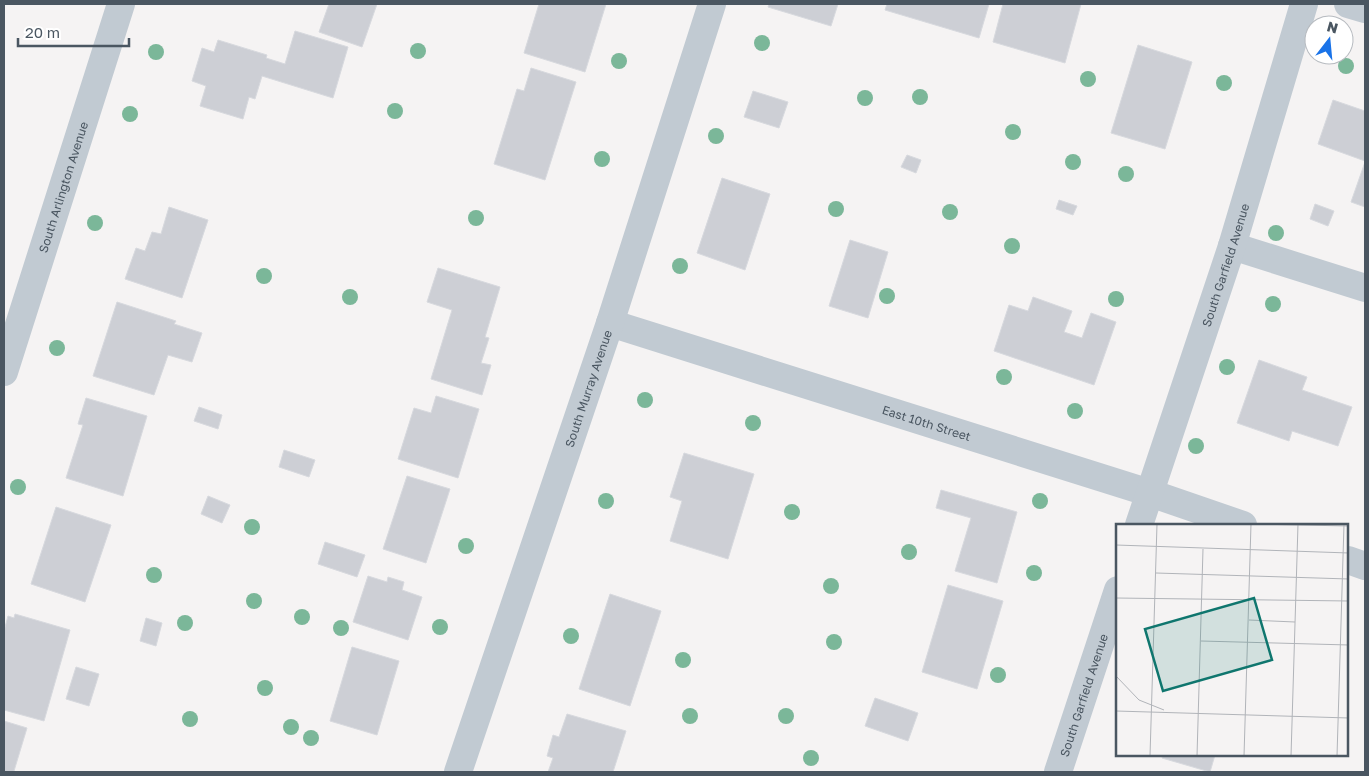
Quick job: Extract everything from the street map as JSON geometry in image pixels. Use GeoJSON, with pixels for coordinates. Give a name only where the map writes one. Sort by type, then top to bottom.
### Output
{"type":"FeatureCollection","features":[{"type":"Feature","properties":{"kind":"street","name":"South Arlington Avenue"},"geometry":{"type":"LineString","coordinates":[[4,372],[121,4]]}},
{"type":"Feature","properties":{"kind":"street","name":"South Murray Avenue"},"geometry":{"type":"LineString","coordinates":[[458,772],[610,323],[712,4]]}},
{"type":"Feature","properties":{"kind":"street","name":"South Garfield Avenue"},"geometry":{"type":"LineString","coordinates":[[1139,524],[1232,246],[1304,4]]}},
{"type":"Feature","properties":{"kind":"street"},"geometry":{"type":"LineString","coordinates":[[1348,4],[1365,9]]}},
{"type":"Feature","properties":{"kind":"street"},"geometry":{"type":"LineString","coordinates":[[1232,246],[1365,288]]}},
{"type":"Feature","properties":{"kind":"street","name":"East 10th Street"},"geometry":{"type":"LineString","coordinates":[[610,323],[1150,493],[1240,524]]}},
{"type":"Feature","properties":{"kind":"street"},"geometry":{"type":"LineString","coordinates":[[1349,560],[1365,566]]}},
{"type":"Feature","properties":{"kind":"street","name":"South Garfield Avenue"},"geometry":{"type":"LineString","coordinates":[[1058,772],[1116,596]]}},
{"type":"Feature","properties":{"kind":"building"},"geometry":{"type":"Polygon","coordinates":[[[329,4],[377,4],[362,47],[319,32],[329,4]]]}},
{"type":"Feature","properties":{"kind":"building"},"geometry":{"type":"Polygon","coordinates":[[[539,4],[606,4],[585,72],[524,53],[539,4]]]}},
{"type":"Feature","properties":{"kind":"building"},"geometry":{"type":"Polygon","coordinates":[[[769,4],[838,4],[831,26],[768,7],[769,4]]]}},
{"type":"Feature","properties":{"kind":"building"},"geometry":{"type":"Polygon","coordinates":[[[887,4],[989,4],[979,38],[885,10],[887,4]]]}},
{"type":"Feature","properties":{"kind":"building"},"geometry":{"type":"Polygon","coordinates":[[[1003,4],[1081,4],[1065,63],[993,42],[1003,4]]]}},
{"type":"Feature","properties":{"kind":"building"},"geometry":{"type":"Polygon","coordinates":[[[295,31],[348,47],[333,98],[262,76],[255,99],[249,97],[243,119],[200,106],[206,86],[192,81],[202,48],[214,52],[218,40],[267,55],[266,58],[285,64],[295,31]]]}},
{"type":"Feature","properties":{"kind":"building"},"geometry":{"type":"Polygon","coordinates":[[[1138,45],[1192,62],[1165,149],[1111,133],[1138,45]]]}},
{"type":"Feature","properties":{"kind":"building"},"geometry":{"type":"Polygon","coordinates":[[[531,68],[576,82],[545,180],[494,164],[517,89],[524,91],[531,68]]]}},
{"type":"Feature","properties":{"kind":"building"},"geometry":{"type":"Polygon","coordinates":[[[753,91],[788,102],[779,128],[744,117],[753,91]]]}},
{"type":"Feature","properties":{"kind":"building"},"geometry":{"type":"Polygon","coordinates":[[[1333,100],[1365,111],[1365,161],[1318,144],[1333,100]]]}},
{"type":"Feature","properties":{"kind":"building"},"geometry":{"type":"Polygon","coordinates":[[[907,155],[921,160],[916,173],[901,167],[907,155]]]}},
{"type":"Feature","properties":{"kind":"building"},"geometry":{"type":"Polygon","coordinates":[[[1365,162],[1365,207],[1351,202],[1365,162]]]}},
{"type":"Feature","properties":{"kind":"building"},"geometry":{"type":"Polygon","coordinates":[[[722,178],[770,194],[745,270],[697,253],[722,178]]]}},
{"type":"Feature","properties":{"kind":"building"},"geometry":{"type":"Polygon","coordinates":[[[1059,200],[1077,206],[1073,215],[1056,209],[1059,200]]]}},
{"type":"Feature","properties":{"kind":"building"},"geometry":{"type":"Polygon","coordinates":[[[1315,204],[1334,211],[1328,226],[1310,219],[1315,204]]]}},
{"type":"Feature","properties":{"kind":"building"},"geometry":{"type":"Polygon","coordinates":[[[169,207],[208,220],[182,298],[125,279],[136,248],[145,251],[152,232],[161,234],[169,207]]]}},
{"type":"Feature","properties":{"kind":"building"},"geometry":{"type":"Polygon","coordinates":[[[850,240],[888,252],[868,318],[829,306],[850,240]]]}},
{"type":"Feature","properties":{"kind":"building"},"geometry":{"type":"Polygon","coordinates":[[[438,268],[500,287],[485,337],[489,338],[481,363],[491,365],[482,395],[431,379],[452,310],[427,302],[438,268]]]}},
{"type":"Feature","properties":{"kind":"building"},"geometry":{"type":"Polygon","coordinates":[[[1033,297],[1072,311],[1064,332],[1082,338],[1091,313],[1116,322],[1094,385],[994,351],[1009,305],[1028,311],[1033,297]]]}},
{"type":"Feature","properties":{"kind":"building"},"geometry":{"type":"Polygon","coordinates":[[[117,302],[176,321],[174,324],[202,333],[192,362],[168,355],[154,395],[93,376],[117,302]]]}},
{"type":"Feature","properties":{"kind":"building"},"geometry":{"type":"Polygon","coordinates":[[[1259,360],[1307,377],[1302,390],[1352,407],[1338,446],[1292,431],[1289,441],[1237,423],[1259,360]]]}},
{"type":"Feature","properties":{"kind":"building"},"geometry":{"type":"Polygon","coordinates":[[[436,396],[479,409],[458,478],[398,459],[414,408],[431,413],[436,396]]]}},
{"type":"Feature","properties":{"kind":"building"},"geometry":{"type":"Polygon","coordinates":[[[86,398],[147,416],[123,496],[66,478],[83,425],[78,424],[86,398]]]}},
{"type":"Feature","properties":{"kind":"building"},"geometry":{"type":"Polygon","coordinates":[[[199,407],[222,415],[218,429],[194,421],[199,407]]]}},
{"type":"Feature","properties":{"kind":"building"},"geometry":{"type":"Polygon","coordinates":[[[284,450],[315,460],[309,477],[279,467],[284,450]]]}},
{"type":"Feature","properties":{"kind":"building"},"geometry":{"type":"Polygon","coordinates":[[[684,453],[754,474],[728,559],[670,541],[682,501],[670,497],[684,453]]]}},
{"type":"Feature","properties":{"kind":"building"},"geometry":{"type":"Polygon","coordinates":[[[407,476],[450,489],[426,563],[383,549],[407,476]]]}},
{"type":"Feature","properties":{"kind":"building"},"geometry":{"type":"Polygon","coordinates":[[[941,490],[1017,512],[997,583],[955,571],[971,518],[936,508],[941,490]]]}},
{"type":"Feature","properties":{"kind":"building"},"geometry":{"type":"Polygon","coordinates":[[[208,496],[230,505],[222,523],[201,514],[208,496]]]}},
{"type":"Feature","properties":{"kind":"building"},"geometry":{"type":"Polygon","coordinates":[[[56,507],[111,525],[85,602],[31,584],[56,507]]]}},
{"type":"Feature","properties":{"kind":"building"},"geometry":{"type":"Polygon","coordinates":[[[325,542],[365,555],[357,577],[318,564],[325,542]]]}},
{"type":"Feature","properties":{"kind":"building"},"geometry":{"type":"Polygon","coordinates":[[[368,576],[387,582],[388,577],[404,582],[402,590],[422,597],[408,640],[353,622],[368,576]]]}},
{"type":"Feature","properties":{"kind":"building"},"geometry":{"type":"Polygon","coordinates":[[[948,585],[1003,601],[977,689],[922,672],[948,585]]]}},
{"type":"Feature","properties":{"kind":"building"},"geometry":{"type":"Polygon","coordinates":[[[610,594],[661,611],[630,706],[579,689],[610,594]]]}},
{"type":"Feature","properties":{"kind":"building"},"geometry":{"type":"Polygon","coordinates":[[[15,614],[70,630],[44,721],[4,710],[4,631],[8,616],[14,618],[15,614]]]}},
{"type":"Feature","properties":{"kind":"building"},"geometry":{"type":"Polygon","coordinates":[[[146,618],[162,623],[156,646],[140,641],[146,618]]]}},
{"type":"Feature","properties":{"kind":"building"},"geometry":{"type":"Polygon","coordinates":[[[352,647],[399,661],[377,735],[330,721],[352,647]]]}},
{"type":"Feature","properties":{"kind":"building"},"geometry":{"type":"Polygon","coordinates":[[[76,667],[99,674],[89,706],[66,699],[76,667]]]}},
{"type":"Feature","properties":{"kind":"building"},"geometry":{"type":"Polygon","coordinates":[[[875,698],[918,713],[908,741],[865,726],[875,698]]]}},
{"type":"Feature","properties":{"kind":"building"},"geometry":{"type":"Polygon","coordinates":[[[567,714],[626,731],[613,772],[548,772],[553,758],[547,756],[553,735],[559,737],[567,714]]]}},
{"type":"Feature","properties":{"kind":"building"},"geometry":{"type":"Polygon","coordinates":[[[4,721],[27,728],[14,771],[17,772],[4,772],[4,721]]]}},
{"type":"Feature","properties":{"kind":"building"},"geometry":{"type":"Polygon","coordinates":[[[1163,756],[1215,756],[1210,772],[1162,758],[1163,756]]]}}]}
